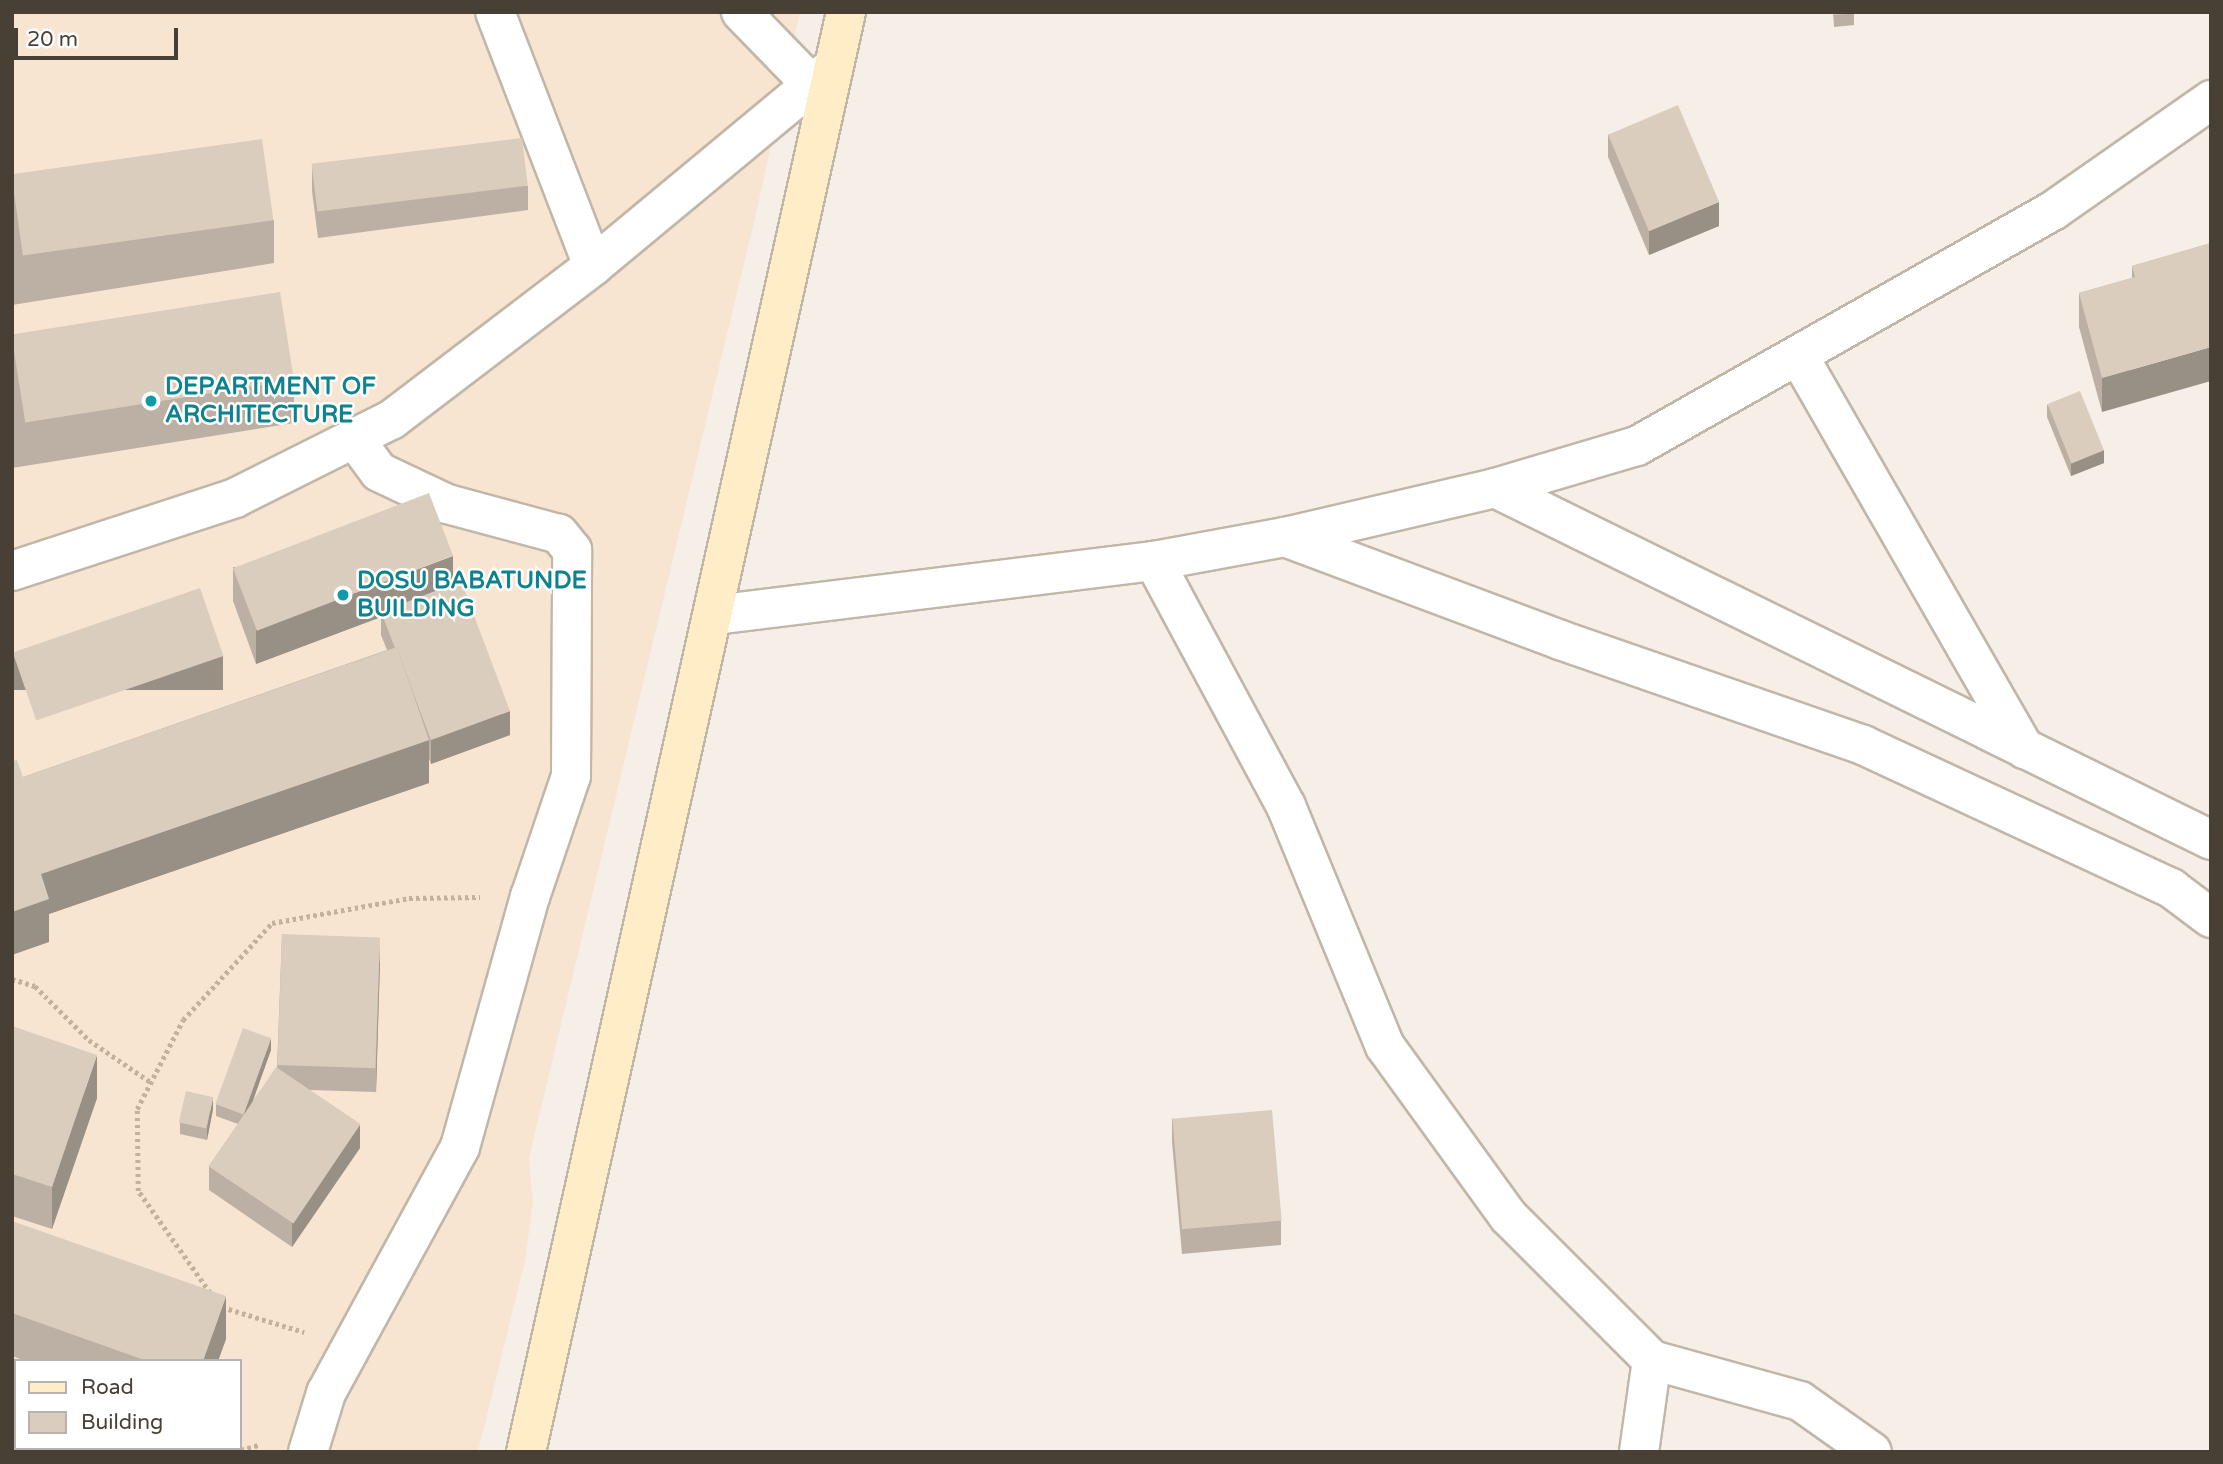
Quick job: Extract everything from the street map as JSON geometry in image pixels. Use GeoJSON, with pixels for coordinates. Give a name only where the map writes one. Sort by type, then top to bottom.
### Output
{"type":"FeatureCollection","features":[{"type":"Feature","properties":{"kind":"street"},"geometry":{"type":"LineString","coordinates":[[495,12],[593,266]]}},
{"type":"Feature","properties":{"kind":"street"},"geometry":{"type":"LineString","coordinates":[[741,12],[822,76]]}},
{"type":"Feature","properties":{"kind":"street"},"geometry":{"type":"LineString","coordinates":[[526,1452],[714,615],[822,76],[846,12]]}},
{"type":"Feature","properties":{"kind":"street"},"geometry":{"type":"LineString","coordinates":[[12,571],[234,498],[391,420],[593,266],[822,76]]}},
{"type":"Feature","properties":{"kind":"street"},"geometry":{"type":"LineString","coordinates":[[714,615],[1154,561],[1285,537],[1495,488],[1637,446],[2054,210],[2211,100]]}},
{"type":"Feature","properties":{"kind":"street"},"geometry":{"type":"LineString","coordinates":[[1798,355],[2025,749]]}},
{"type":"Feature","properties":{"kind":"street"},"geometry":{"type":"LineString","coordinates":[[308,1452],[326,1394],[460,1147],[530,897],[570,776],[572,550],[559,534],[447,504],[379,472],[354,438]]}},
{"type":"Feature","properties":{"kind":"street"},"geometry":{"type":"LineString","coordinates":[[1495,488],[2211,840]]}},
{"type":"Feature","properties":{"kind":"street"},"geometry":{"type":"LineString","coordinates":[[1285,537],[1560,640],[1863,745],[2171,888],[2211,918]]}},
{"type":"Feature","properties":{"kind":"street"},"geometry":{"type":"LineString","coordinates":[[1154,561],[1286,806],[1385,1046],[1509,1217],[1652,1360],[1800,1401],[1872,1452]]}},
{"type":"Feature","properties":{"kind":"street"},"geometry":{"type":"LineString","coordinates":[[1639,1452],[1652,1360]]}},
{"type":"Feature","properties":{"kind":"path"},"geometry":{"type":"LineString","coordinates":[[345,1359],[300,1330],[220,1306],[138,1191],[137,1109],[149,1081],[183,1020],[272,923],[409,898],[530,897]]}},
{"type":"Feature","properties":{"kind":"path"},"geometry":{"type":"LineString","coordinates":[[12,979],[35,986],[89,1040],[149,1081]]}},
{"type":"Feature","properties":{"kind":"shaded area"},"geometry":{"type":"Polygon","coordinates":[[[12,12],[800,12],[755,218],[529,1158],[533,1202],[525,1261],[478,1452],[12,1452],[12,12]]]}},
{"type":"Feature","properties":{"kind":"building"},"geometry":{"type":"Polygon","coordinates":[[[1834,12],[1854,12],[1854,13],[1834,15],[1834,12]]]}},
{"type":"Feature","properties":{"kind":"building"},"geometry":{"type":"Polygon","coordinates":[[[1678,105],[1719,202],[1649,231],[1608,135],[1678,105]]]}},
{"type":"Feature","properties":{"kind":"building"},"geometry":{"type":"Polygon","coordinates":[[[522,138],[528,186],[317,211],[312,164],[522,138]]]}},
{"type":"Feature","properties":{"kind":"building"},"geometry":{"type":"Polygon","coordinates":[[[262,139],[273,220],[23,255],[12,174],[262,139]]]}},
{"type":"Feature","properties":{"kind":"building"},"geometry":{"type":"Polygon","coordinates":[[[2211,243],[2211,347],[2102,378],[2079,293],[2135,277],[2132,266],[2211,243]]]}},
{"type":"Feature","properties":{"kind":"building"},"geometry":{"type":"Polygon","coordinates":[[[280,292],[294,380],[25,422],[12,334],[280,292]]]}},
{"type":"Feature","properties":{"kind":"building"},"geometry":{"type":"Polygon","coordinates":[[[2080,391],[2104,450],[2072,463],[2048,404],[2080,391]]]}},
{"type":"Feature","properties":{"kind":"building"},"geometry":{"type":"Polygon","coordinates":[[[429,493],[453,556],[257,631],[233,568],[429,493]]]}},
{"type":"Feature","properties":{"kind":"building"},"geometry":{"type":"Polygon","coordinates":[[[461,581],[510,711],[431,740],[397,647],[395,648],[381,612],[461,581]]]}},
{"type":"Feature","properties":{"kind":"building"},"geometry":{"type":"Polygon","coordinates":[[[200,588],[223,656],[36,721],[13,652],[200,588]]]}},
{"type":"Feature","properties":{"kind":"building"},"geometry":{"type":"Polygon","coordinates":[[[397,647],[429,740],[41,874],[49,899],[12,912],[12,761],[17,760],[23,777],[397,647]]]}},
{"type":"Feature","properties":{"kind":"building"},"geometry":{"type":"Polygon","coordinates":[[[282,934],[380,937],[375,1068],[277,1065],[282,934]]]}},
{"type":"Feature","properties":{"kind":"building"},"geometry":{"type":"Polygon","coordinates":[[[12,1026],[97,1055],[52,1187],[12,1174],[12,1026]]]}},
{"type":"Feature","properties":{"kind":"building"},"geometry":{"type":"Polygon","coordinates":[[[243,1028],[271,1038],[243,1114],[215,1104],[243,1028]]]}},
{"type":"Feature","properties":{"kind":"building"},"geometry":{"type":"Polygon","coordinates":[[[276,1067],[361,1124],[293,1224],[209,1166],[276,1067]]]}},
{"type":"Feature","properties":{"kind":"building"},"geometry":{"type":"Polygon","coordinates":[[[186,1091],[213,1097],[206,1128],[179,1122],[186,1091]]]}},
{"type":"Feature","properties":{"kind":"building"},"geometry":{"type":"Polygon","coordinates":[[[1272,1110],[1282,1221],[1182,1229],[1172,1119],[1272,1110]]]}},
{"type":"Feature","properties":{"kind":"building"},"geometry":{"type":"Polygon","coordinates":[[[12,1221],[226,1296],[204,1359],[141,1359],[12,1313],[12,1221]]]}},
{"type":"Feature","properties":{"kind":"building"},"geometry":{"type":"Polygon","coordinates":[[[12,1365],[14,1378],[12,1383],[12,1365]]]}},
{"type":"Feature","properties":{"kind":"place","name":"DEPARTMENT OF ARCHITECTURE"},"geometry":{"type":"Point","coordinates":[151,401]}},
{"type":"Feature","properties":{"kind":"place","name":"DOSU BABATUNDE BUILDING"},"geometry":{"type":"Point","coordinates":[343,595]}}]}
